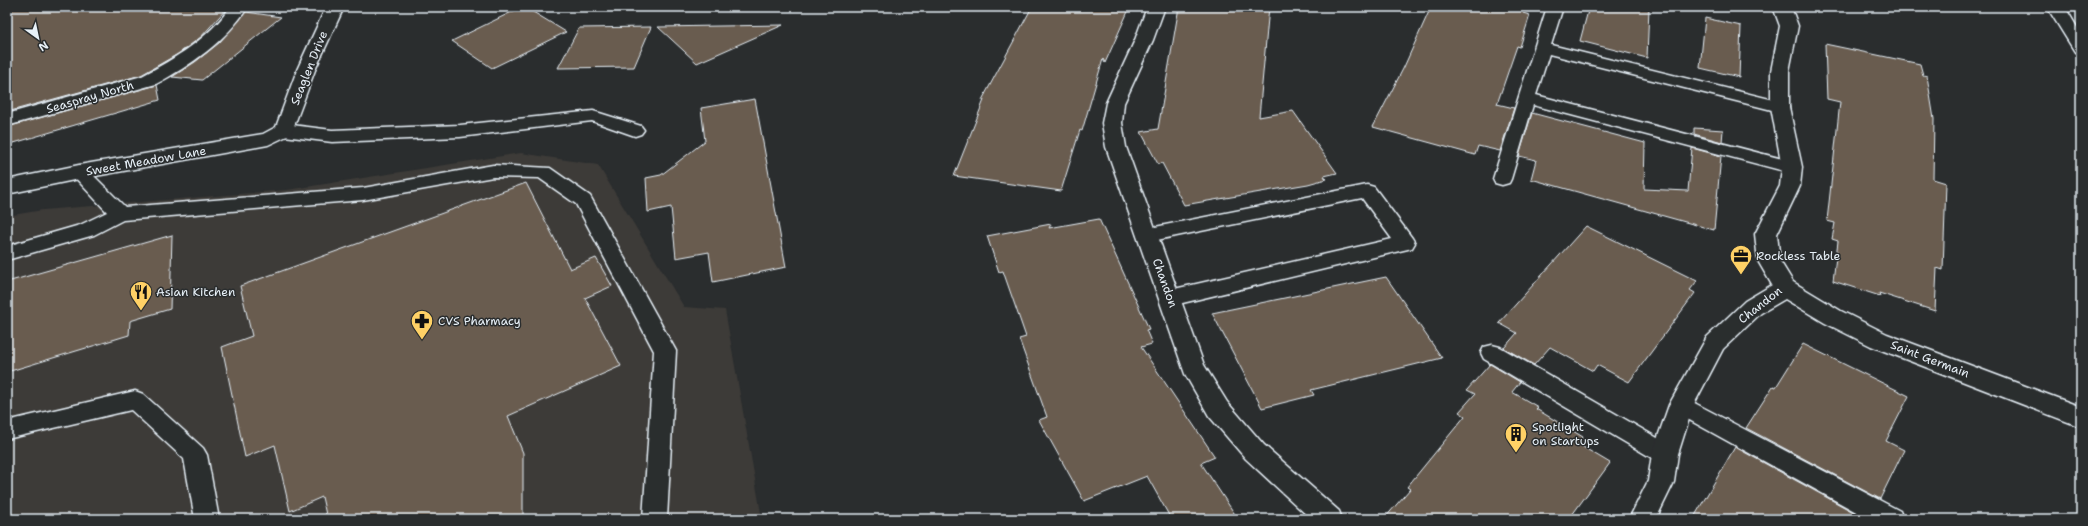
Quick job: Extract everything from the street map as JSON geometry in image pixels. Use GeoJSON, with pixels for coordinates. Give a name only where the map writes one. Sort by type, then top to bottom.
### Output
{"type":"FeatureCollection","features":[{"type":"Feature","properties":{"kind":"street","name":"Seaspray North"},"geometry":{"type":"LineString","coordinates":[[7,120],[149,80],[171,69],[221,29],[235,15],[240,7]]}},
{"type":"Feature","properties":{"kind":"street","name":"Seaglen Drive"},"geometry":{"type":"LineString","coordinates":[[284,130],[306,70],[335,7]]}},
{"type":"Feature","properties":{"kind":"street","name":"Chandon"},"geometry":{"type":"LineString","coordinates":[[1156,7],[1144,40],[1115,103],[1112,123],[1116,147],[1193,367],[1218,409],[1255,452],[1329,519]]}},
{"type":"Feature","properties":{"kind":"street","name":"Chandon"},"geometry":{"type":"LineString","coordinates":[[1642,519],[1662,482],[1665,454],[1681,405],[1715,343],[1753,307],[1785,288],[1769,261],[1766,234],[1790,186],[1792,167],[1780,107],[1780,70],[1788,26],[1782,7]]}},
{"type":"Feature","properties":{"kind":"street"},"geometry":{"type":"LineString","coordinates":[[2056,7],[2081,48]]}},
{"type":"Feature","properties":{"kind":"street","name":"Sweet Meadow Lane"},"geometry":{"type":"LineString","coordinates":[[7,187],[79,172],[268,140],[284,130]]}},
{"type":"Feature","properties":{"kind":"street","name":"Saint Germain"},"geometry":{"type":"LineString","coordinates":[[1785,288],[1833,317],[1879,340],[2081,417]]}},
{"type":"Feature","properties":{"kind":"lane"},"geometry":{"type":"LineString","coordinates":[[1502,179],[1555,7]]}},
{"type":"Feature","properties":{"kind":"lane"},"geometry":{"type":"LineString","coordinates":[[1542,48],[1780,107]]}},
{"type":"Feature","properties":{"kind":"lane"},"geometry":{"type":"LineString","coordinates":[[1527,98],[1792,167]]}},
{"type":"Feature","properties":{"kind":"lane"},"geometry":{"type":"LineString","coordinates":[[284,130],[332,136],[437,132],[593,116],[635,130]]}},
{"type":"Feature","properties":{"kind":"lane"},"geometry":{"type":"LineString","coordinates":[[7,253],[87,230],[120,214],[363,194],[493,171],[543,172],[584,200],[665,351],[655,519]]}},
{"type":"Feature","properties":{"kind":"lane"},"geometry":{"type":"LineString","coordinates":[[79,172],[120,214]]}},
{"type":"Feature","properties":{"kind":"lane"},"geometry":{"type":"LineString","coordinates":[[1146,235],[1367,191],[1405,243],[1170,298]]}},
{"type":"Feature","properties":{"kind":"lane"},"geometry":{"type":"LineString","coordinates":[[1492,353],[1665,454]]}},
{"type":"Feature","properties":{"kind":"lane"},"geometry":{"type":"LineString","coordinates":[[7,430],[135,400],[195,455],[207,519]]}},
{"type":"Feature","properties":{"kind":"lane"},"geometry":{"type":"LineString","coordinates":[[1681,405],[1891,519]]}},
{"type":"Feature","properties":{"kind":"shaded area"},"geometry":{"type":"Polygon","coordinates":[[[521,153],[598,165],[684,307],[725,310],[762,519],[7,519],[7,216],[43,210],[287,190],[521,153]]]}},
{"type":"Feature","properties":{"kind":"building"},"geometry":{"type":"Polygon","coordinates":[[[7,7],[228,7],[201,37],[178,54],[141,75],[7,112],[7,7]]]}},
{"type":"Feature","properties":{"kind":"building"},"geometry":{"type":"Polygon","coordinates":[[[522,7],[525,7],[566,32],[492,68],[452,41],[522,7]]]}},
{"type":"Feature","properties":{"kind":"building"},"geometry":{"type":"Polygon","coordinates":[[[1032,7],[1130,7],[1105,63],[1103,59],[1082,131],[1080,130],[1061,191],[954,176],[984,100],[982,100],[1032,7]]]}},
{"type":"Feature","properties":{"kind":"building"},"geometry":{"type":"Polygon","coordinates":[[[1179,7],[1269,7],[1259,117],[1293,111],[1337,173],[1324,176],[1326,179],[1308,184],[1184,205],[1162,163],[1158,164],[1141,132],[1158,129],[1179,7]]]}},
{"type":"Feature","properties":{"kind":"building"},"geometry":{"type":"Polygon","coordinates":[[[1431,7],[1526,7],[1523,13],[1530,15],[1520,47],[1517,46],[1497,104],[1514,108],[1500,151],[1478,146],[1475,155],[1373,127],[1404,67],[1431,7]]]}},
{"type":"Feature","properties":{"kind":"building"},"geometry":{"type":"Polygon","coordinates":[[[1589,7],[1649,7],[1647,58],[1580,41],[1589,7]]]}},
{"type":"Feature","properties":{"kind":"building"},"geometry":{"type":"Polygon","coordinates":[[[246,12],[281,17],[202,80],[172,77],[195,62],[219,43],[246,12]]]}},
{"type":"Feature","properties":{"kind":"building"},"geometry":{"type":"Polygon","coordinates":[[[1705,18],[1741,26],[1739,77],[1700,68],[1705,18]]]}},
{"type":"Feature","properties":{"kind":"building"},"geometry":{"type":"Polygon","coordinates":[[[783,25],[697,63],[658,27],[783,25]]]}},
{"type":"Feature","properties":{"kind":"building"},"geometry":{"type":"Polygon","coordinates":[[[651,27],[634,67],[558,68],[579,28],[651,27]]]}},
{"type":"Feature","properties":{"kind":"building"},"geometry":{"type":"Polygon","coordinates":[[[1825,44],[1920,64],[1923,75],[1927,76],[1934,119],[1933,179],[1946,183],[1943,270],[1937,268],[1935,311],[1879,293],[1880,296],[1833,281],[1838,241],[1832,239],[1835,223],[1827,221],[1840,102],[1827,99],[1825,44]]]}},
{"type":"Feature","properties":{"kind":"building"},"geometry":{"type":"Polygon","coordinates":[[[157,85],[160,100],[7,145],[7,127],[157,85]]]}},
{"type":"Feature","properties":{"kind":"building"},"geometry":{"type":"Polygon","coordinates":[[[755,99],[786,267],[713,282],[709,252],[676,258],[671,207],[648,212],[646,178],[661,175],[705,141],[701,108],[755,99]]]}},
{"type":"Feature","properties":{"kind":"building"},"geometry":{"type":"Polygon","coordinates":[[[1532,113],[1645,143],[1644,189],[1688,191],[1692,148],[1721,156],[1714,230],[1531,179],[1536,160],[1519,156],[1532,113]]]}},
{"type":"Feature","properties":{"kind":"building"},"geometry":{"type":"Polygon","coordinates":[[[1694,128],[1723,130],[1722,142],[1694,134],[1694,128]]]}},
{"type":"Feature","properties":{"kind":"building","name":"CVS Pharmacy"},"geometry":{"type":"Polygon","coordinates":[[[526,183],[570,269],[596,258],[612,286],[585,298],[621,366],[508,416],[523,453],[523,519],[327,519],[322,497],[290,511],[275,445],[245,457],[222,347],[252,336],[240,286],[526,183]]]}},
{"type":"Feature","properties":{"kind":"building"},"geometry":{"type":"Polygon","coordinates":[[[1099,219],[1149,329],[1146,330],[1152,344],[1141,347],[1215,457],[1201,463],[1238,519],[1171,519],[1147,476],[1084,501],[1039,420],[1047,417],[1019,339],[1026,337],[1003,271],[999,272],[987,236],[1051,224],[1049,228],[1099,219]]]}},
{"type":"Feature","properties":{"kind":"building"},"geometry":{"type":"Polygon","coordinates":[[[1586,226],[1697,281],[1690,290],[1695,293],[1629,382],[1597,365],[1593,371],[1550,347],[1534,365],[1504,348],[1517,333],[1499,323],[1586,226]]]}},
{"type":"Feature","properties":{"kind":"building"},"geometry":{"type":"Polygon","coordinates":[[[172,235],[170,309],[130,321],[129,335],[7,372],[7,282],[172,235]]]}},
{"type":"Feature","properties":{"kind":"building"},"geometry":{"type":"Polygon","coordinates":[[[1386,277],[1442,358],[1311,390],[1314,395],[1262,408],[1212,313],[1386,277]]]}},
{"type":"Feature","properties":{"kind":"building"},"geometry":{"type":"Polygon","coordinates":[[[1803,344],[1909,396],[1886,441],[1904,450],[1880,499],[1746,428],[1773,386],[1776,387],[1803,344]]]}},
{"type":"Feature","properties":{"kind":"building","name":"Spotlight on Startups"},"geometry":{"type":"Polygon","coordinates":[[[1490,364],[1520,382],[1512,392],[1538,407],[1536,409],[1583,437],[1578,444],[1610,463],[1569,519],[1384,519],[1410,489],[1407,487],[1465,416],[1459,412],[1475,394],[1467,390],[1490,364]]]}},
{"type":"Feature","properties":{"kind":"building"},"geometry":{"type":"Polygon","coordinates":[[[1735,447],[1866,519],[1693,519],[1735,447]]]}},
{"type":"Feature","properties":{"kind":"place","name":"Rockless Table"},"geometry":{"type":"Point","coordinates":[1741,276]}},
{"type":"Feature","properties":{"kind":"place","name":"Asian Kitchen"},"geometry":{"type":"Point","coordinates":[141,312]}},
{"type":"Feature","properties":{"kind":"place","name":"CVS Pharmacy"},"geometry":{"type":"Point","coordinates":[422,340]}},
{"type":"Feature","properties":{"kind":"place","name":"Spotlight on Startups"},"geometry":{"type":"Point","coordinates":[1516,454]}}]}
